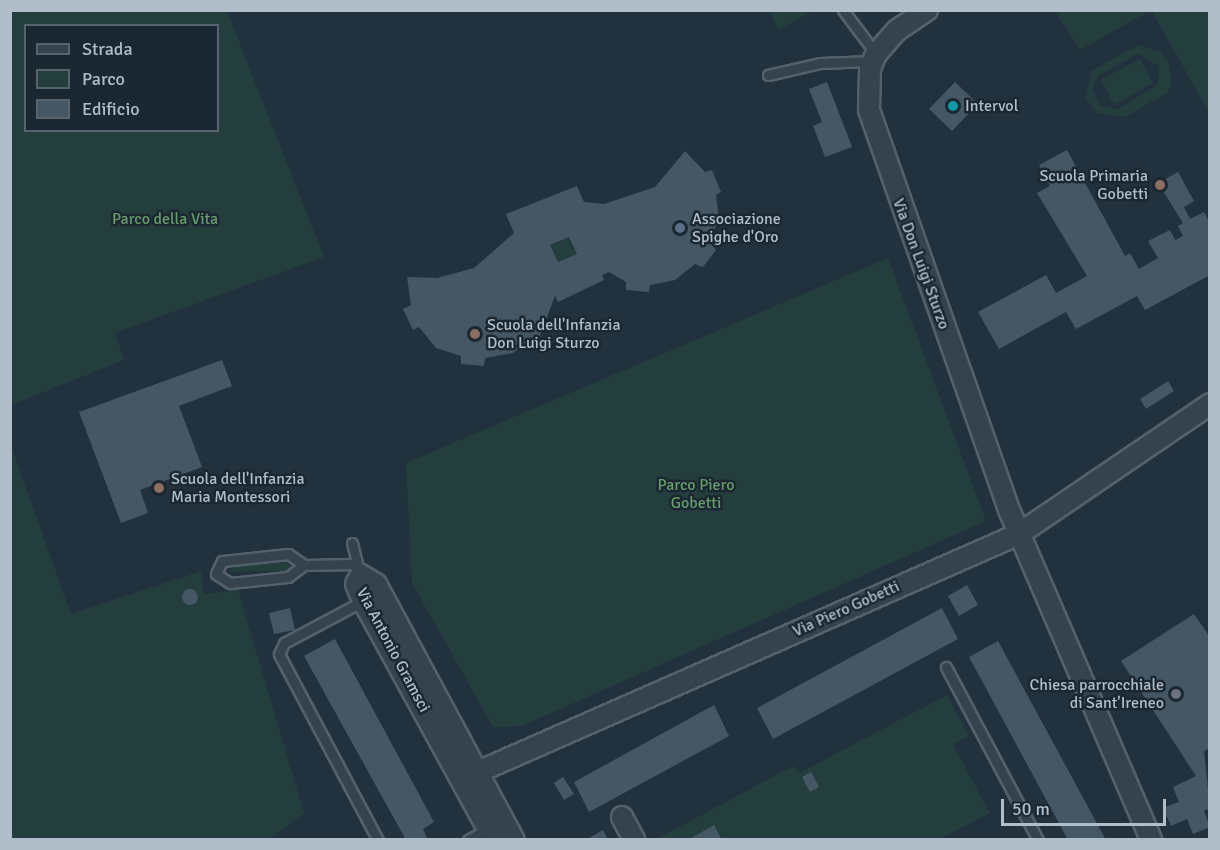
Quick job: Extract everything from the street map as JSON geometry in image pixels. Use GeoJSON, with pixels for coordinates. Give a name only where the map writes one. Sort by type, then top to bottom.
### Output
{"type":"FeatureCollection","features":[{"type":"Feature","properties":{"kind":"street","name":"Via Don Luigi Sturzo"},"geometry":{"type":"LineString","coordinates":[[927,10],[897,30],[875,58],[867,90],[878,142],[1019,534],[1151,840]]}},
{"type":"Feature","properties":{"kind":"street","name":"Via Piero Gobetti"},"geometry":{"type":"LineString","coordinates":[[470,775],[1019,534],[1209,404]]}},
{"type":"Feature","properties":{"kind":"street","name":"Via Antonio Gramsci"},"geometry":{"type":"LineString","coordinates":[[491,834],[470,775],[374,579],[359,569],[356,584],[363,601],[470,775],[514,840]]}},
{"type":"Feature","properties":{"kind":"street"},"geometry":{"type":"LineString","coordinates":[[622,818],[634,840]]}},
{"type":"Feature","properties":{"kind":"lane"},"geometry":{"type":"LineString","coordinates":[[768,75],[820,63],[875,58],[843,10]]}},
{"type":"Feature","properties":{"kind":"lane"},"geometry":{"type":"LineString","coordinates":[[304,565],[288,577],[230,583],[216,574],[222,561],[288,554],[304,565],[359,569],[352,543]]}},
{"type":"Feature","properties":{"kind":"lane"},"geometry":{"type":"LineString","coordinates":[[363,601],[284,643],[279,654],[378,840]]}},
{"type":"Feature","properties":{"kind":"lane"},"geometry":{"type":"LineString","coordinates":[[946,667],[1038,840]]}},
{"type":"Feature","properties":{"kind":"lane"},"geometry":{"type":"LineString","coordinates":[[468,840],[491,834]]}},
{"type":"Feature","properties":{"kind":"green space","name":"Parco della Vita"},"geometry":{"type":"Polygon","coordinates":[[[11,10],[227,11],[324,257],[115,333],[124,360],[11,405],[11,10]]]}},
{"type":"Feature","properties":{"kind":"green space"},"geometry":{"type":"Polygon","coordinates":[[[770,11],[813,11],[778,30],[770,11]]]}},
{"type":"Feature","properties":{"kind":"green space"},"geometry":{"type":"Polygon","coordinates":[[[1055,11],[1150,11],[1080,50],[1055,11]]]}},
{"type":"Feature","properties":{"kind":"green space"},"geometry":{"type":"Polygon","coordinates":[[[1152,11],[1209,11],[1209,113],[1152,11]]]}},
{"type":"Feature","properties":{"kind":"green space"},"geometry":{"type":"Polygon","coordinates":[[[1138,45],[1160,51],[1168,60],[1172,83],[1167,93],[1125,117],[1097,113],[1086,98],[1091,71],[1138,45]],[[1138,54],[1098,76],[1092,88],[1100,106],[1119,109],[1158,84],[1159,66],[1138,54]]]}},
{"type":"Feature","properties":{"kind":"green space"},"geometry":{"type":"Polygon","coordinates":[[[1140,59],[1153,83],[1114,105],[1101,80],[1140,59]]]}},
{"type":"Feature","properties":{"kind":"green space"},"geometry":{"type":"Polygon","coordinates":[[[569,237],[577,254],[558,262],[550,246],[569,237]]]}},
{"type":"Feature","properties":{"kind":"green space","name":"Parco Piero Gobetti"},"geometry":{"type":"Polygon","coordinates":[[[888,258],[986,521],[522,726],[493,727],[412,583],[406,463],[888,258]]]}},
{"type":"Feature","properties":{"kind":"green space"},"geometry":{"type":"Polygon","coordinates":[[[10,443],[71,614],[201,571],[204,594],[238,590],[304,813],[270,839],[11,839],[10,443]]]}},
{"type":"Feature","properties":{"kind":"green space"},"geometry":{"type":"Polygon","coordinates":[[[285,561],[290,567],[285,571],[229,572],[233,566],[285,561]]]}},
{"type":"Feature","properties":{"kind":"green space"},"geometry":{"type":"Polygon","coordinates":[[[947,695],[969,736],[953,745],[990,813],[940,839],[655,840],[793,766],[801,772],[947,695]]]}},
{"type":"Feature","properties":{"kind":"building"},"geometry":{"type":"Polygon","coordinates":[[[827,82],[852,147],[825,157],[813,126],[822,122],[809,89],[827,82]]]}},
{"type":"Feature","properties":{"kind":"building","name":"Intervol"},"geometry":{"type":"Polygon","coordinates":[[[955,82],[978,104],[952,131],[929,109],[955,82]]]}},
{"type":"Feature","properties":{"kind":"building"},"geometry":{"type":"Polygon","coordinates":[[[1067,150],[1125,256],[1130,253],[1139,269],[1158,258],[1148,241],[1170,230],[1175,240],[1183,236],[1178,226],[1183,223],[1158,183],[1178,172],[1194,201],[1184,207],[1190,219],[1204,212],[1210,223],[1210,275],[1145,310],[1137,296],[1076,329],[1066,312],[999,349],[978,312],[1046,275],[1056,293],[1087,276],[1037,193],[1050,186],[1039,165],[1067,150]]]}},
{"type":"Feature","properties":{"kind":"building"},"geometry":{"type":"Polygon","coordinates":[[[685,151],[705,172],[712,170],[721,192],[716,195],[719,220],[709,240],[716,250],[703,267],[695,264],[675,280],[650,285],[649,292],[626,290],[626,282],[609,272],[602,275],[604,280],[558,302],[555,296],[538,341],[531,338],[513,353],[485,358],[484,366],[461,364],[461,356],[436,348],[419,327],[413,330],[403,309],[411,305],[407,277],[437,278],[474,268],[514,233],[506,214],[577,186],[584,202],[604,204],[655,187],[685,151]],[[569,237],[550,245],[558,262],[577,254],[569,237]]]}},
{"type":"Feature","properties":{"kind":"building"},"geometry":{"type":"Polygon","coordinates":[[[222,360],[232,386],[179,406],[202,467],[140,490],[148,513],[121,523],[79,412],[222,360]]]}},
{"type":"Feature","properties":{"kind":"building"},"geometry":{"type":"Polygon","coordinates":[[[1168,381],[1174,391],[1146,409],[1140,399],[1168,381]]]}},
{"type":"Feature","properties":{"kind":"building"},"geometry":{"type":"Polygon","coordinates":[[[967,585],[978,605],[959,616],[948,596],[967,585]]]}},
{"type":"Feature","properties":{"kind":"building"},"geometry":{"type":"Polygon","coordinates":[[[187,589],[193,589],[198,597],[196,603],[187,605],[182,600],[182,594],[187,589]]]}},
{"type":"Feature","properties":{"kind":"building"},"geometry":{"type":"Polygon","coordinates":[[[290,608],[295,630],[274,634],[269,613],[290,608]]]}},
{"type":"Feature","properties":{"kind":"building"},"geometry":{"type":"Polygon","coordinates":[[[942,608],[958,639],[773,739],[757,708],[942,608]]]}},
{"type":"Feature","properties":{"kind":"building","name":"Chiesa parrocchiale di Sant'Ireneo"},"geometry":{"type":"Polygon","coordinates":[[[1194,614],[1210,637],[1210,748],[1204,751],[1210,808],[1204,811],[1210,827],[1193,834],[1187,819],[1171,826],[1163,808],[1179,802],[1173,787],[1196,776],[1121,661],[1194,614]]]}},
{"type":"Feature","properties":{"kind":"building"},"geometry":{"type":"Polygon","coordinates":[[[335,639],[434,822],[423,829],[428,840],[406,840],[304,656],[335,639]]]}},
{"type":"Feature","properties":{"kind":"building"},"geometry":{"type":"Polygon","coordinates":[[[998,641],[1106,840],[1068,840],[969,657],[998,641]]]}},
{"type":"Feature","properties":{"kind":"building"},"geometry":{"type":"Polygon","coordinates":[[[714,705],[729,736],[589,812],[574,782],[714,705]]]}},
{"type":"Feature","properties":{"kind":"building"},"geometry":{"type":"Polygon","coordinates":[[[811,772],[819,787],[810,792],[802,777],[811,772]]]}},
{"type":"Feature","properties":{"kind":"building"},"geometry":{"type":"Polygon","coordinates":[[[563,777],[574,794],[564,800],[554,783],[563,777]]]}},
{"type":"Feature","properties":{"kind":"building"},"geometry":{"type":"Polygon","coordinates":[[[714,825],[722,840],[688,840],[714,825]]]}},
{"type":"Feature","properties":{"kind":"building"},"geometry":{"type":"Polygon","coordinates":[[[603,830],[608,840],[586,840],[603,830]]]}},
{"type":"Feature","properties":{"kind":"place","name":"Intervol"},"geometry":{"type":"Point","coordinates":[953,106]}},
{"type":"Feature","properties":{"kind":"place","name":"Scuola Primaria Gobetti"},"geometry":{"type":"Point","coordinates":[1160,185]}},
{"type":"Feature","properties":{"kind":"place","name":"Associazione Spighe d'Oro"},"geometry":{"type":"Point","coordinates":[680,228]}},
{"type":"Feature","properties":{"kind":"place","name":"Scuola dell'Infanzia Don Luigi Sturzo"},"geometry":{"type":"Point","coordinates":[475,334]}},
{"type":"Feature","properties":{"kind":"place","name":"Scuola dell'Infanzia Maria Montessori"},"geometry":{"type":"Point","coordinates":[159,488]}},
{"type":"Feature","properties":{"kind":"place","name":"Chiesa parrocchiale di Sant'Ireneo"},"geometry":{"type":"Point","coordinates":[1176,694]}}]}
